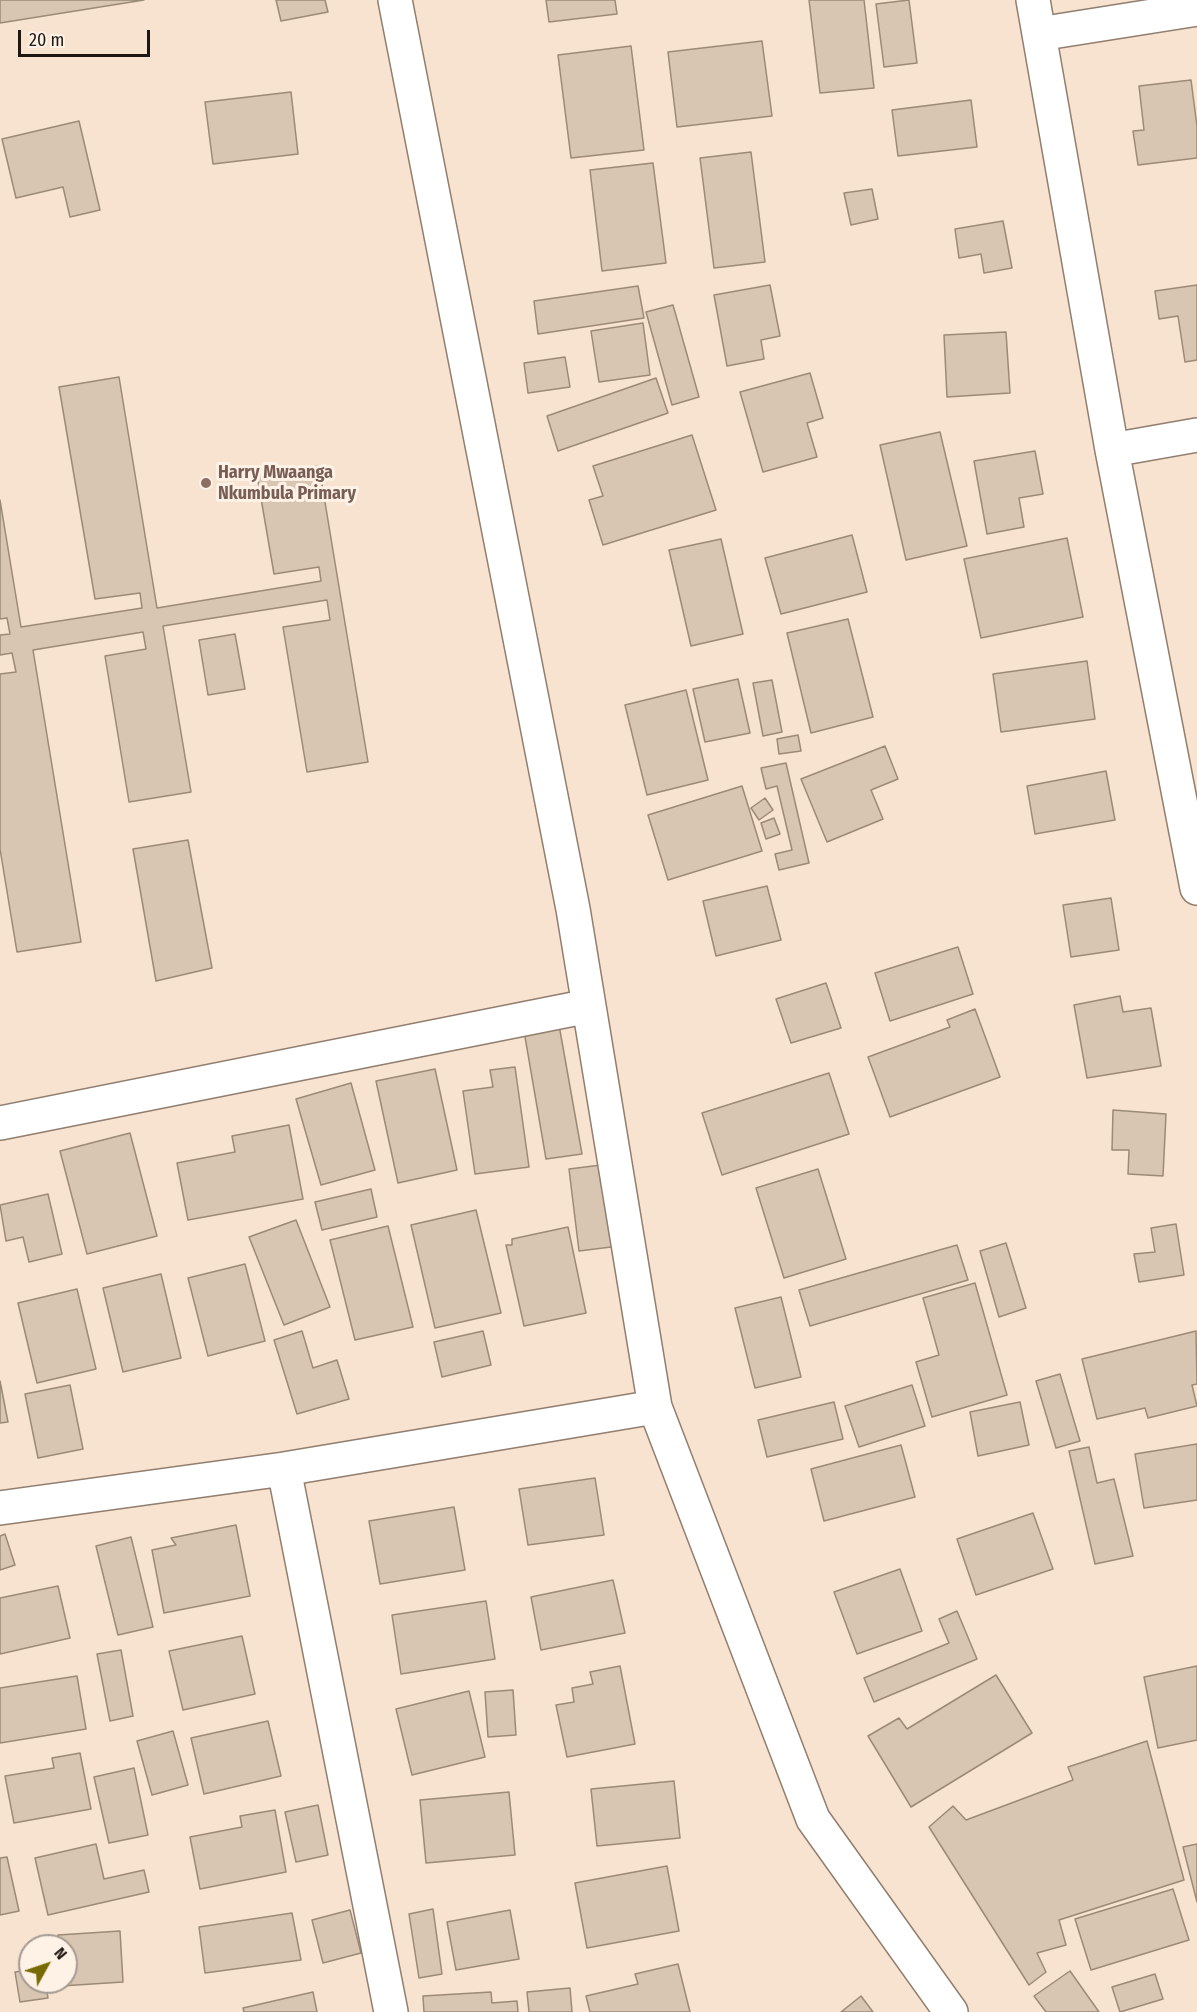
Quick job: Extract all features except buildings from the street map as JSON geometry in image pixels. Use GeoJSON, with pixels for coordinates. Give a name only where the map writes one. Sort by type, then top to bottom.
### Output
{"type":"FeatureCollection","features":[{"type":"Feature","properties":{"kind":"street"},"geometry":{"type":"LineString","coordinates":[[395,0],[573,909],[655,1407],[813,1819],[951,2012]]}},
{"type":"Feature","properties":{"kind":"street"},"geometry":{"type":"LineString","coordinates":[[1033,0],[1112,450],[1197,888]]}},
{"type":"Feature","properties":{"kind":"street"},"geometry":{"type":"LineString","coordinates":[[1039,34],[1197,9]]}},
{"type":"Feature","properties":{"kind":"street"},"geometry":{"type":"LineString","coordinates":[[1112,450],[1197,435]]}},
{"type":"Feature","properties":{"kind":"street"},"geometry":{"type":"LineString","coordinates":[[0,1123],[589,1006]]}},
{"type":"Feature","properties":{"kind":"street"},"geometry":{"type":"LineString","coordinates":[[0,1508],[284,1468],[655,1407]]}},
{"type":"Feature","properties":{"kind":"street"},"geometry":{"type":"LineString","coordinates":[[284,1468],[391,2012]]}},
{"type":"Feature","properties":{"kind":"place","name":"Harry Mwaanga Nkumbula Primary"},"geometry":{"type":"Point","coordinates":[206,483]}}]}
